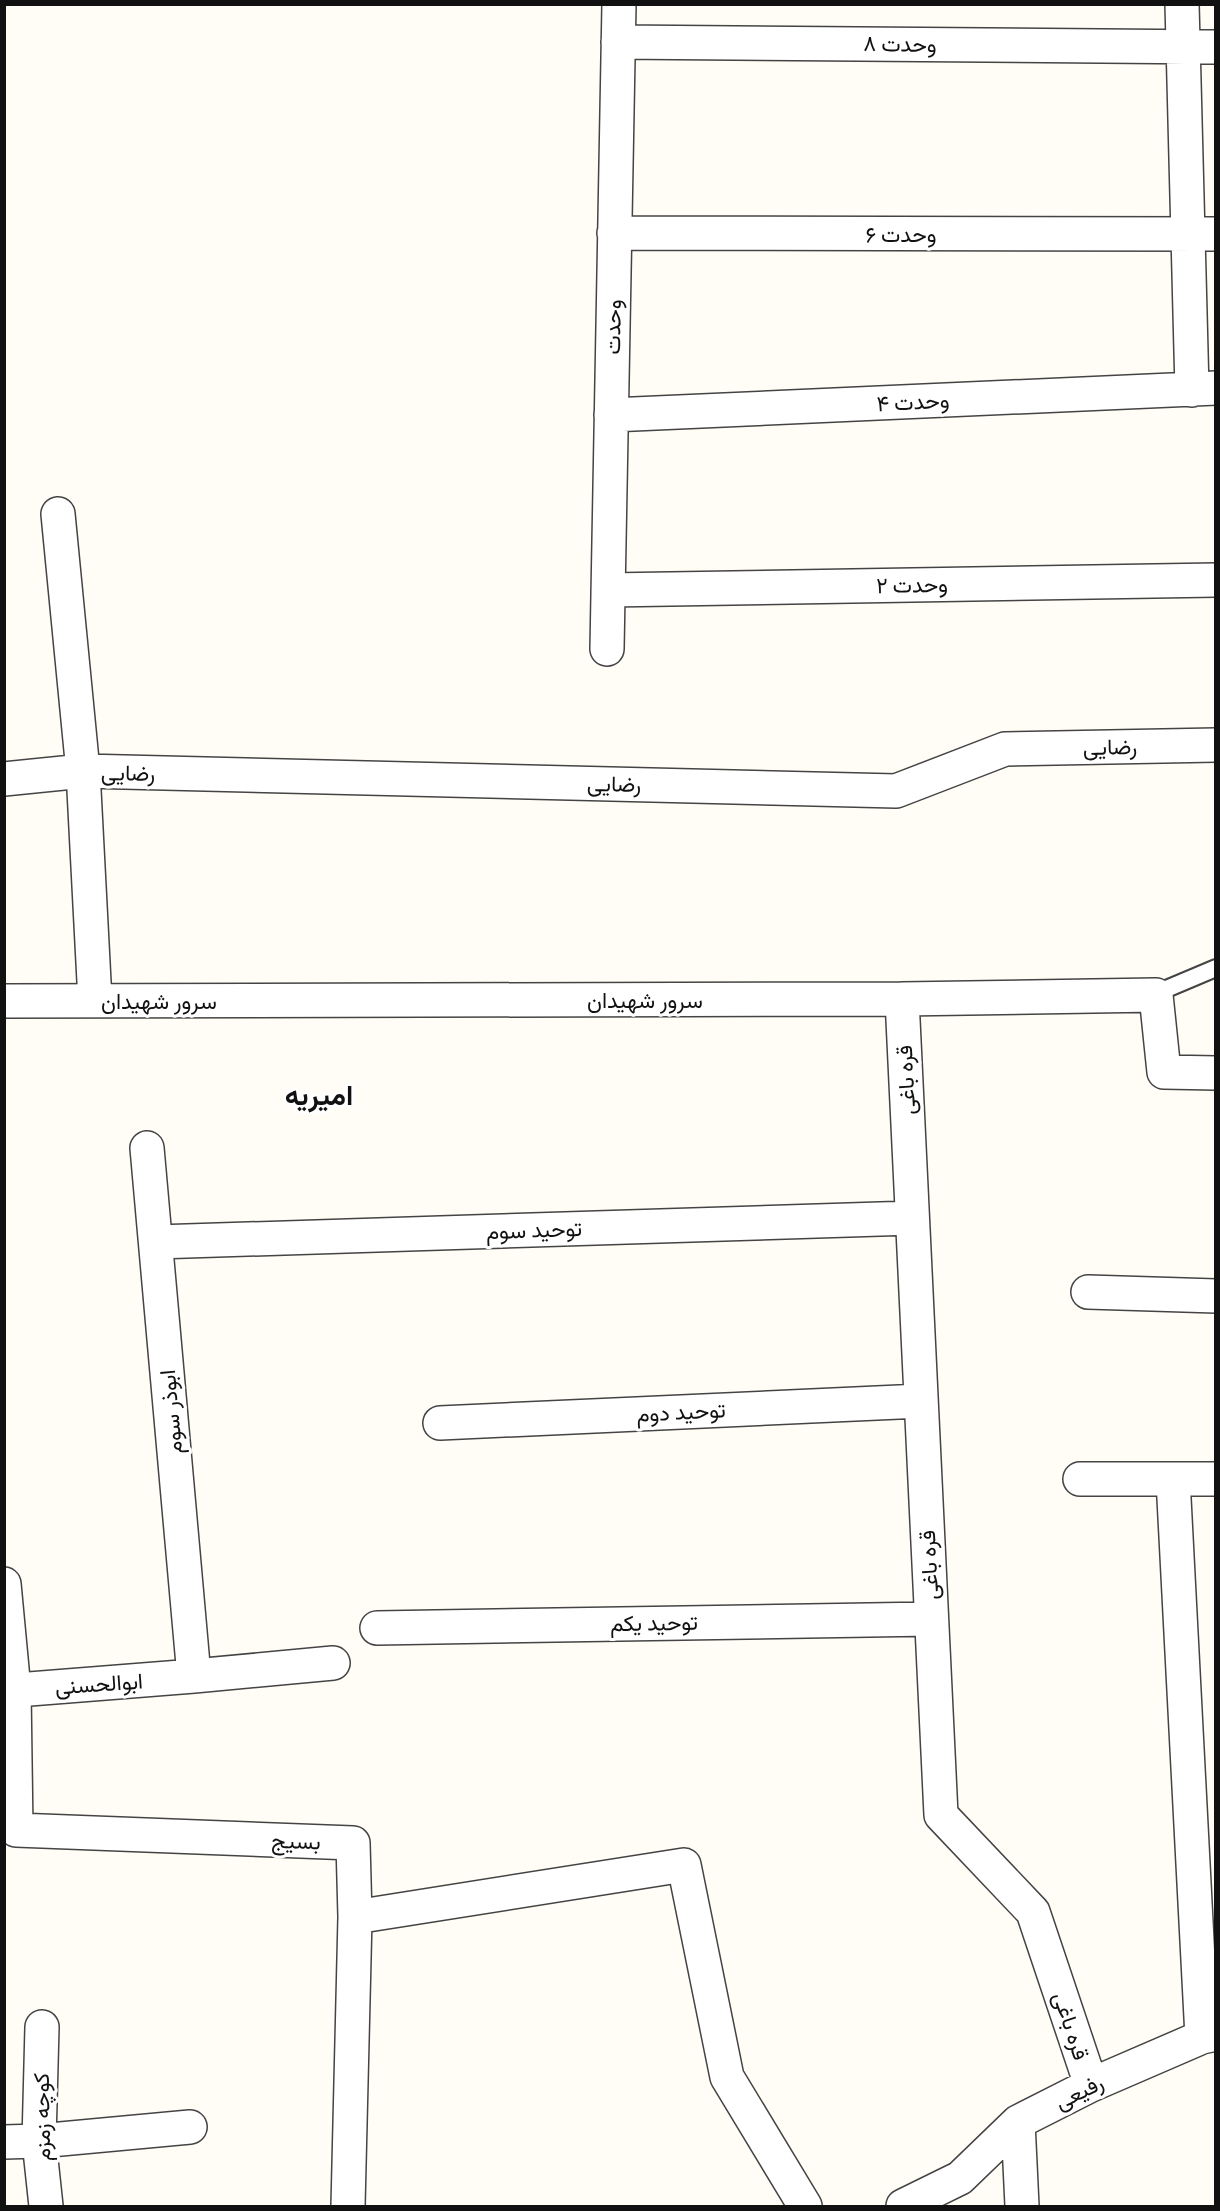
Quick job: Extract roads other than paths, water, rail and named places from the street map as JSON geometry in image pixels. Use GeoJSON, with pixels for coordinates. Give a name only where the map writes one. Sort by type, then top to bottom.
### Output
{"type":"FeatureCollection","features":[{"type":"Feature","properties":{"kind":"street","name":"وحدت"},"geometry":{"type":"LineString","coordinates":[[607,649],[618,4]]}},
{"type":"Feature","properties":{"kind":"street"},"geometry":{"type":"LineString","coordinates":[[1182,4],[1183,46],[1201,234],[1204,389]]}},
{"type":"Feature","properties":{"kind":"street","name":"وحدت ۸"},"geometry":{"type":"LineString","coordinates":[[618,42],[1215,47]]}},
{"type":"Feature","properties":{"kind":"street","name":"وحدت ۶"},"geometry":{"type":"LineString","coordinates":[[614,233],[1201,234]]}},
{"type":"Feature","properties":{"kind":"street","name":"وحدت ۴"},"geometry":{"type":"LineString","coordinates":[[611,415],[1204,389]]}},
{"type":"Feature","properties":{"kind":"street"},"geometry":{"type":"LineString","coordinates":[[58,514],[83,771],[95,1001]]}},
{"type":"Feature","properties":{"kind":"street","name":"وحدت ۲"},"geometry":{"type":"LineString","coordinates":[[608,590],[1215,580]]}},
{"type":"Feature","properties":{"kind":"street","name":"رضایی"},"geometry":{"type":"LineString","coordinates":[[4,779],[83,771],[896,791],[1005,749],[1215,745]]}},
{"type":"Feature","properties":{"kind":"street"},"geometry":{"type":"LineString","coordinates":[[1152,994],[1156,994],[1164,1072],[1215,1073]]}},
{"type":"Feature","properties":{"kind":"street","name":"سرور شهیدان"},"geometry":{"type":"LineString","coordinates":[[4,1001],[902,999],[1152,994]]}},
{"type":"Feature","properties":{"kind":"street","name":"قره باغی"},"geometry":{"type":"LineString","coordinates":[[902,999],[941,1815],[1033,1912],[1091,2085]]}},
{"type":"Feature","properties":{"kind":"street","name":"ابوذر سوم"},"geometry":{"type":"LineString","coordinates":[[147,1148],[194,1676]]}},
{"type":"Feature","properties":{"kind":"street","name":"توحید سوم"},"geometry":{"type":"LineString","coordinates":[[156,1242],[912,1218]]}},
{"type":"Feature","properties":{"kind":"street"},"geometry":{"type":"LineString","coordinates":[[1088,1292],[1215,1296]]}},
{"type":"Feature","properties":{"kind":"street","name":"توحید دوم"},"geometry":{"type":"LineString","coordinates":[[440,1423],[921,1401]]}},
{"type":"Feature","properties":{"kind":"street"},"geometry":{"type":"LineString","coordinates":[[1080,1479],[1215,1479]]}},
{"type":"Feature","properties":{"kind":"street"},"geometry":{"type":"LineString","coordinates":[[1173,1479],[1209,2036]]}},
{"type":"Feature","properties":{"kind":"street","name":"بسیج"},"geometry":{"type":"LineString","coordinates":[[4,1584],[9,1691],[10,1831],[353,1843],[355,1917],[348,2206]]}},
{"type":"Feature","properties":{"kind":"street","name":"توحید یکم"},"geometry":{"type":"LineString","coordinates":[[377,1628],[931,1618]]}},
{"type":"Feature","properties":{"kind":"street"},"geometry":{"type":"LineString","coordinates":[[194,1676],[333,1663]]}},
{"type":"Feature","properties":{"kind":"street","name":"ابوالحسنی"},"geometry":{"type":"LineString","coordinates":[[9,1691],[194,1676]]}},
{"type":"Feature","properties":{"kind":"street"},"geometry":{"type":"LineString","coordinates":[[355,1917],[684,1865],[727,2077],[805,2206]]}},
{"type":"Feature","properties":{"kind":"street","name":"کوچه زمزم"},"geometry":{"type":"LineString","coordinates":[[42,2027],[39,2141],[46,2206]]}},
{"type":"Feature","properties":{"kind":"street","name":"رفیعی"},"geometry":{"type":"LineString","coordinates":[[903,2206],[955,2192],[1018,2122],[1091,2085],[1209,2036]]}},
{"type":"Feature","properties":{"kind":"street"},"geometry":{"type":"LineString","coordinates":[[1018,2122],[1022,2206]]}},
{"type":"Feature","properties":{"kind":"street"},"geometry":{"type":"LineString","coordinates":[[4,2142],[39,2141],[190,2127]]}},
{"type":"Feature","properties":{"kind":"lane"},"geometry":{"type":"LineString","coordinates":[[1152,994],[1215,968]]}},
{"type":"Feature","properties":{"kind":"district","name":"امیریه"},"geometry":{"type":"Point","coordinates":[319,1095]}}]}
